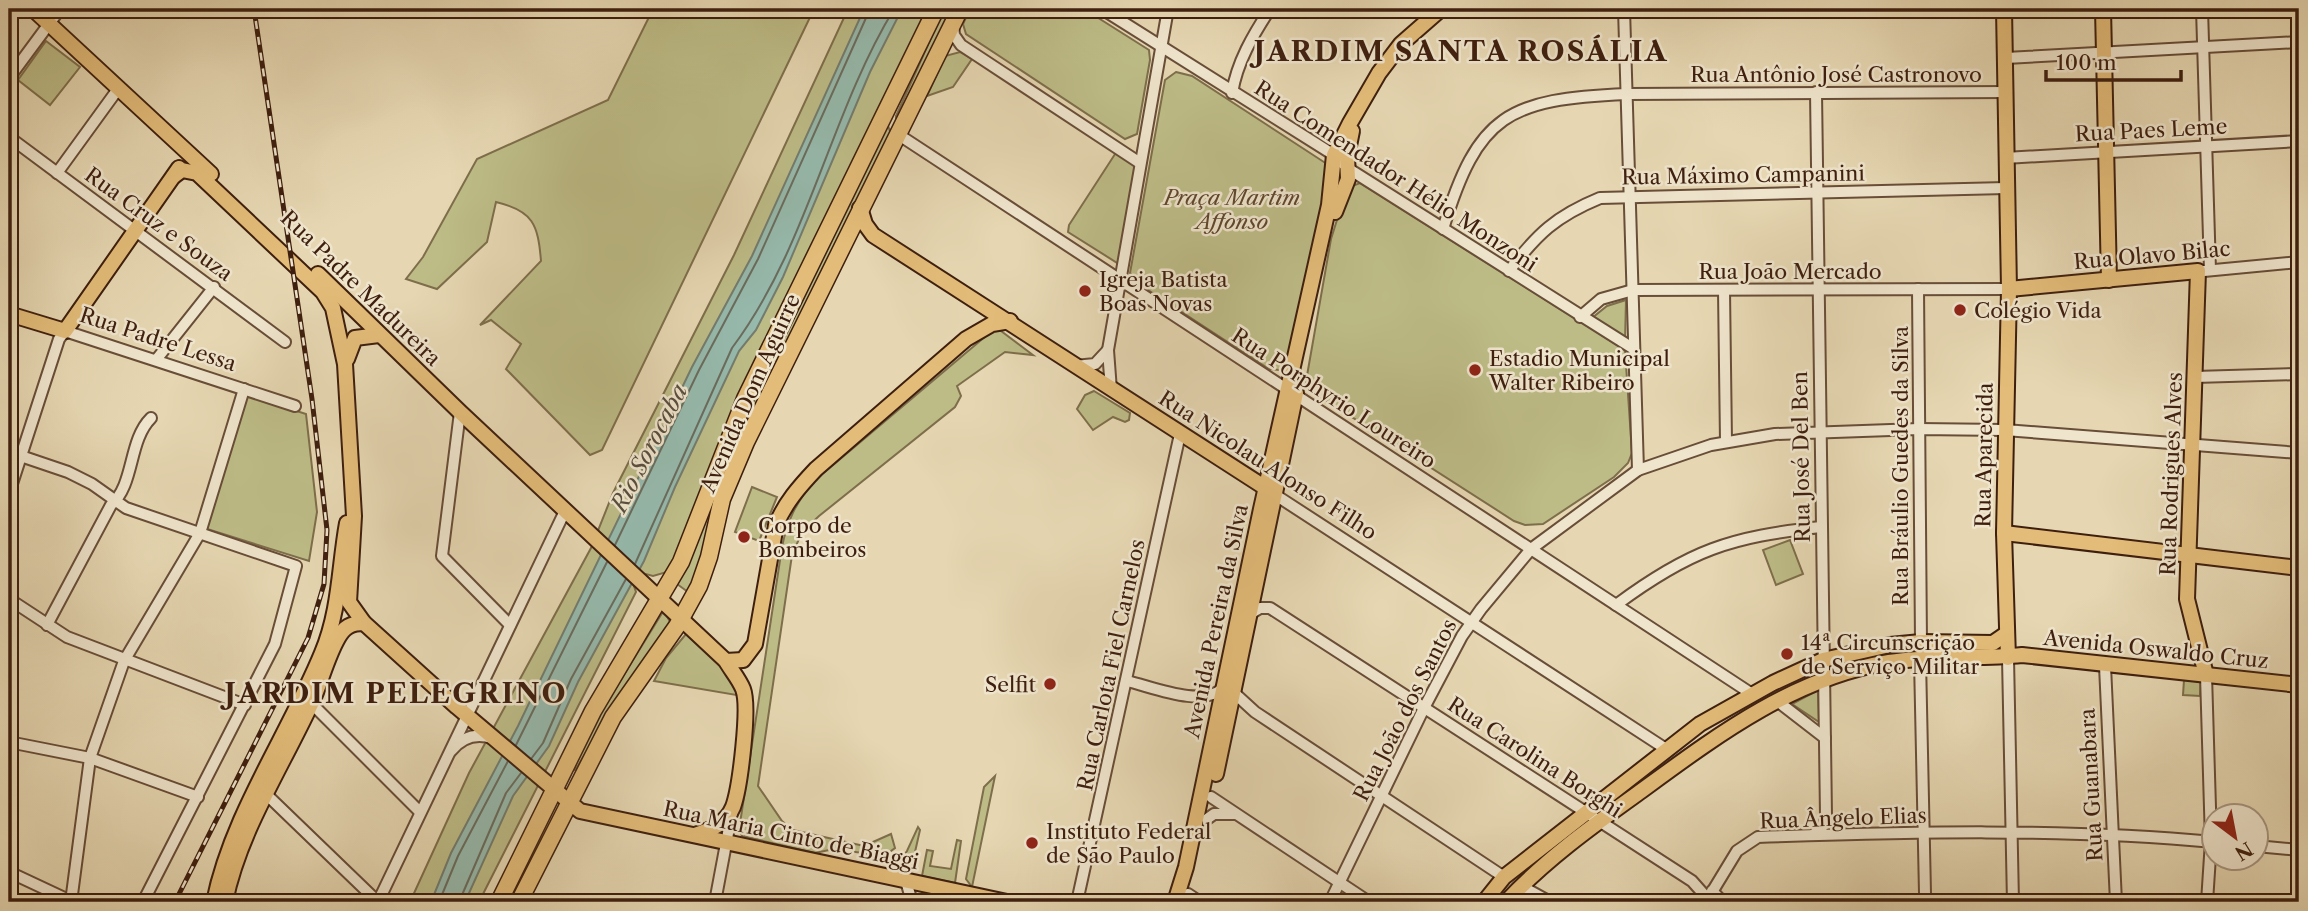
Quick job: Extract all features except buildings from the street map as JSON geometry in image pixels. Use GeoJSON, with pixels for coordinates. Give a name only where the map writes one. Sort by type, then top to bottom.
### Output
{"type":"FeatureCollection","features":[{"type":"Feature","properties":{"kind":"highway","name":"Avenida Dom Aguirre"},"geometry":{"type":"LineString","coordinates":[[499,902],[549,786],[656,596],[681,562],[746,399],[936,9]]}},
{"type":"Feature","properties":{"kind":"highway","name":"Avenida Dom Aguirre"},"geometry":{"type":"LineString","coordinates":[[519,902],[613,717],[681,619],[699,586],[709,557],[722,499],[746,442],[896,133],[957,16]]}},
{"type":"Feature","properties":{"kind":"highway"},"geometry":{"type":"LineString","coordinates":[[896,133],[891,124],[918,46]]}},
{"type":"Feature","properties":{"kind":"main road","name":"Rua Padre Madureira"},"geometry":{"type":"LineString","coordinates":[[33,9],[726,661],[743,688],[747,715],[733,807]]}},
{"type":"Feature","properties":{"kind":"main road","name":"Avenida Pereira da Silva"},"geometry":{"type":"LineString","coordinates":[[1228,690],[1250,614],[1271,492],[1270,469],[1292,393],[1329,205],[1328,152],[1343,138],[1359,106],[1401,44],[1441,9]]}},
{"type":"Feature","properties":{"kind":"main road","name":"Rua Aparecida"},"geometry":{"type":"LineString","coordinates":[[2004,9],[2008,289],[2004,533],[2008,657]]}},
{"type":"Feature","properties":{"kind":"main road"},"geometry":{"type":"LineString","coordinates":[[2102,9],[2109,280]]}},
{"type":"Feature","properties":{"kind":"main road","name":"Avenida Pereira da Silva"},"geometry":{"type":"LineString","coordinates":[[1175,902],[1223,712],[1327,239],[1349,169],[1347,156],[1359,106]]}},
{"type":"Feature","properties":{"kind":"main road"},"geometry":{"type":"LineString","coordinates":[[65,331],[174,176],[180,165],[181,146]]}},
{"type":"Feature","properties":{"kind":"main road","name":"Rua Padre Madureira"},"geometry":{"type":"LineString","coordinates":[[174,176],[182,170],[197,173],[323,292],[333,308],[345,364]]}},
{"type":"Feature","properties":{"kind":"main road","name":"Rua Nicolau Alonso Filho"},"geometry":{"type":"LineString","coordinates":[[860,208],[864,223],[873,235],[1271,492]]}},
{"type":"Feature","properties":{"kind":"main road","name":"Rua Olavo Bilac"},"geometry":{"type":"LineString","coordinates":[[2008,289],[2204,271]]}},
{"type":"Feature","properties":{"kind":"main road","name":"Rua Rodrigues Alves"},"geometry":{"type":"LineString","coordinates":[[2204,271],[2195,377],[2187,599],[2206,676]]}},
{"type":"Feature","properties":{"kind":"main road","name":"Rua Padre Lessa"},"geometry":{"type":"LineString","coordinates":[[9,314],[65,331]]}},
{"type":"Feature","properties":{"kind":"main road"},"geometry":{"type":"LineString","coordinates":[[726,661],[743,660],[755,644],[776,525],[792,495],[816,468],[966,339],[992,324],[1010,321]]}},
{"type":"Feature","properties":{"kind":"main road"},"geometry":{"type":"LineString","coordinates":[[214,902],[234,835],[337,639],[346,627],[364,623],[349,601],[354,542],[345,364],[355,338],[365,334],[379,335]]}},
{"type":"Feature","properties":{"kind":"main road"},"geometry":{"type":"LineString","coordinates":[[1249,477],[1270,469]]}},
{"type":"Feature","properties":{"kind":"main road"},"geometry":{"type":"LineString","coordinates":[[225,902],[234,867],[307,699],[330,632],[340,589],[344,539],[352,497]]}},
{"type":"Feature","properties":{"kind":"main road"},"geometry":{"type":"LineString","coordinates":[[2004,533],[2299,568]]}},
{"type":"Feature","properties":{"kind":"main road","name":"Rua Maria Cinto de Biaggi"},"geometry":{"type":"LineString","coordinates":[[364,623],[580,811],[1007,902]]}},
{"type":"Feature","properties":{"kind":"main road"},"geometry":{"type":"LineString","coordinates":[[1484,902],[1504,877],[1666,749],[1727,706],[1823,660],[1921,642],[1993,643],[2006,634]]}},
{"type":"Feature","properties":{"kind":"main road","name":"Avenida Oswaldo Cruz"},"geometry":{"type":"LineString","coordinates":[[1506,902],[1521,886],[1599,821],[1712,738],[1776,700],[1824,679],[1891,662],[2022,656],[2299,685]]}},
{"type":"Feature","properties":{"kind":"main road","name":"Avenida Pereira da Silva"},"geometry":{"type":"LineString","coordinates":[[1191,900],[1211,797],[1223,712]]}},
{"type":"Feature","properties":{"kind":"main road"},"geometry":{"type":"LineString","coordinates":[[694,835],[712,830],[724,820],[733,807]]}},
{"type":"Feature","properties":{"kind":"street"},"geometry":{"type":"LineString","coordinates":[[9,78],[60,9]]}},
{"type":"Feature","properties":{"kind":"street","name":"Rua Comendador Hélio Monzoni"},"geometry":{"type":"LineString","coordinates":[[1102,9],[1328,152],[1349,169],[1580,317],[1634,349]]}},
{"type":"Feature","properties":{"kind":"street"},"geometry":{"type":"LineString","coordinates":[[1091,377],[1099,370],[1108,351],[1168,9]]}},
{"type":"Feature","properties":{"kind":"street"},"geometry":{"type":"LineString","coordinates":[[1232,93],[1252,36],[1270,9]]}},
{"type":"Feature","properties":{"kind":"street"},"geometry":{"type":"LineString","coordinates":[[1624,9],[1638,470]]}},
{"type":"Feature","properties":{"kind":"street","name":"Rua Rodrigues Alves"},"geometry":{"type":"LineString","coordinates":[[2202,9],[2206,147],[2204,271]]}},
{"type":"Feature","properties":{"kind":"street"},"geometry":{"type":"LineString","coordinates":[[957,16],[954,35],[961,45],[1140,163]]}},
{"type":"Feature","properties":{"kind":"street"},"geometry":{"type":"LineString","coordinates":[[2006,58],[2299,43]]}},
{"type":"Feature","properties":{"kind":"street"},"geometry":{"type":"LineString","coordinates":[[939,52],[961,45]]}},
{"type":"Feature","properties":{"kind":"street"},"geometry":{"type":"LineString","coordinates":[[1156,72],[1168,63],[1188,65]]}},
{"type":"Feature","properties":{"kind":"street"},"geometry":{"type":"LineString","coordinates":[[57,173],[118,89]]}},
{"type":"Feature","properties":{"kind":"street","name":"Rua José Del Ben"},"geometry":{"type":"LineString","coordinates":[[1816,92],[1825,821]]}},
{"type":"Feature","properties":{"kind":"street","name":"Rua Antônio José Castronovo"},"geometry":{"type":"LineString","coordinates":[[1443,229],[1461,174],[1478,142],[1497,124],[1529,106],[1572,96],[1627,94],[2007,92]]}},
{"type":"Feature","properties":{"kind":"street"},"geometry":{"type":"LineString","coordinates":[[1112,145],[1135,146],[1142,141],[1146,131]]}},
{"type":"Feature","properties":{"kind":"street","name":"Rua Porphyrio Loureiro"},"geometry":{"type":"LineString","coordinates":[[896,133],[1752,694]]}},
{"type":"Feature","properties":{"kind":"street","name":"Rua Cruz e Souza"},"geometry":{"type":"LineString","coordinates":[[9,136],[285,342]]}},
{"type":"Feature","properties":{"kind":"street","name":"Rua Paes Leme"},"geometry":{"type":"LineString","coordinates":[[2005,158],[2299,141]]}},
{"type":"Feature","properties":{"kind":"street","name":"Rua Máximo Campanini"},"geometry":{"type":"LineString","coordinates":[[1509,271],[1543,229],[1567,211],[1600,198],[2006,188]]}},
{"type":"Feature","properties":{"kind":"street","name":"Rua Olavo Bilac"},"geometry":{"type":"LineString","coordinates":[[2204,271],[2299,262]]}},
{"type":"Feature","properties":{"kind":"street"},"geometry":{"type":"LineString","coordinates":[[156,360],[214,287]]}},
{"type":"Feature","properties":{"kind":"street","name":"Rua Bráulio Guedes da Silva"},"geometry":{"type":"LineString","coordinates":[[1918,289],[1921,642]]}},
{"type":"Feature","properties":{"kind":"street","name":"Rua João Mercado"},"geometry":{"type":"LineString","coordinates":[[1580,317],[1601,299],[1633,290],[2008,289]]}},
{"type":"Feature","properties":{"kind":"street"},"geometry":{"type":"LineString","coordinates":[[1724,290],[1726,442]]}},
{"type":"Feature","properties":{"kind":"street"},"geometry":{"type":"LineString","coordinates":[[9,493],[59,339],[65,331]]}},
{"type":"Feature","properties":{"kind":"street","name":"Rua Padre Lessa"},"geometry":{"type":"LineString","coordinates":[[65,331],[295,406]]}},
{"type":"Feature","properties":{"kind":"street"},"geometry":{"type":"LineString","coordinates":[[1073,365],[1095,363],[1108,351]]}},
{"type":"Feature","properties":{"kind":"street"},"geometry":{"type":"LineString","coordinates":[[1108,351],[1111,390]]}},
{"type":"Feature","properties":{"kind":"street"},"geometry":{"type":"LineString","coordinates":[[2195,377],[2299,374]]}},
{"type":"Feature","properties":{"kind":"street"},"geometry":{"type":"LineString","coordinates":[[9,872],[72,902],[90,758],[124,661],[200,533],[244,389]]}},
{"type":"Feature","properties":{"kind":"street"},"geometry":{"type":"LineString","coordinates":[[460,412],[442,556],[509,625]]}},
{"type":"Feature","properties":{"kind":"street"},"geometry":{"type":"LineString","coordinates":[[47,625],[116,501],[140,429],[151,418]]}},
{"type":"Feature","properties":{"kind":"street","name":"Rua João dos Santos"},"geometry":{"type":"LineString","coordinates":[[1330,902],[1424,708],[1471,622],[1531,548],[1638,470],[1726,442],[1775,434],[1919,429],[2005,430],[2299,453]]}},
{"type":"Feature","properties":{"kind":"street","name":"Rua Carlota Fiel Carnelos"},"geometry":{"type":"LineString","coordinates":[[1077,902],[1180,434]]}},
{"type":"Feature","properties":{"kind":"street"},"geometry":{"type":"LineString","coordinates":[[9,452],[68,472],[136,512],[296,566],[275,643],[143,902]]}},
{"type":"Feature","properties":{"kind":"street","name":"Rua Nicolau Alonso Filho"},"geometry":{"type":"LineString","coordinates":[[1271,492],[1666,749]]}},
{"type":"Feature","properties":{"kind":"street"},"geometry":{"type":"LineString","coordinates":[[267,795],[378,902],[565,511]]}},
{"type":"Feature","properties":{"kind":"street"},"geometry":{"type":"LineString","coordinates":[[1616,605],[1679,561],[1721,544],[1760,534],[1821,527]]}},
{"type":"Feature","properties":{"kind":"street"},"geometry":{"type":"LineString","coordinates":[[9,598],[47,625],[124,661],[245,705]]}},
{"type":"Feature","properties":{"kind":"street","name":"Rua Carolina Borghi"},"geometry":{"type":"LineString","coordinates":[[1250,614],[1260,608],[1270,608],[1710,894]]}},
{"type":"Feature","properties":{"kind":"street","name":"Rua Aparecida"},"geometry":{"type":"LineString","coordinates":[[2008,657],[2014,832],[2013,902]]}},
{"type":"Feature","properties":{"kind":"street"},"geometry":{"type":"LineString","coordinates":[[1920,660],[1924,893]]}},
{"type":"Feature","properties":{"kind":"street","name":"Rua Guanabara"},"geometry":{"type":"LineString","coordinates":[[2105,666],[2116,902]]}},
{"type":"Feature","properties":{"kind":"street"},"geometry":{"type":"LineString","coordinates":[[2206,676],[2211,802]]}},
{"type":"Feature","properties":{"kind":"street"},"geometry":{"type":"LineString","coordinates":[[1127,681],[1197,696],[1213,696],[1228,690],[1255,712],[1504,877]]}},
{"type":"Feature","properties":{"kind":"street"},"geometry":{"type":"LineString","coordinates":[[1197,696],[1223,712],[1255,712]]}},
{"type":"Feature","properties":{"kind":"street"},"geometry":{"type":"LineString","coordinates":[[307,699],[421,812]]}},
{"type":"Feature","properties":{"kind":"street"},"geometry":{"type":"LineString","coordinates":[[1776,700],[1825,738]]}},
{"type":"Feature","properties":{"kind":"street"},"geometry":{"type":"LineString","coordinates":[[438,775],[455,746],[467,738],[484,736],[496,739]]}},
{"type":"Feature","properties":{"kind":"street"},"geometry":{"type":"LineString","coordinates":[[9,742],[90,758],[198,797]]}},
{"type":"Feature","properties":{"kind":"street"},"geometry":{"type":"LineString","coordinates":[[1211,797],[1369,902]]}},
{"type":"Feature","properties":{"kind":"street"},"geometry":{"type":"LineString","coordinates":[[715,902],[733,807]]}},
{"type":"Feature","properties":{"kind":"street"},"geometry":{"type":"LineString","coordinates":[[1206,819],[1220,813],[1237,814]]}},
{"type":"Feature","properties":{"kind":"street"},"geometry":{"type":"LineString","coordinates":[[1813,835],[1825,821],[1842,835]]}},
{"type":"Feature","properties":{"kind":"street","name":"Rua Ângelo Elias"},"geometry":{"type":"LineString","coordinates":[[1710,894],[1737,851],[1746,842],[1758,837],[2014,832],[2111,833],[2200,840]]}},
{"type":"Feature","properties":{"kind":"street"},"geometry":{"type":"LineString","coordinates":[[2270,847],[2299,850]]}},
{"type":"Feature","properties":{"kind":"street"},"geometry":{"type":"LineString","coordinates":[[2207,902],[2209,872]]}},
{"type":"Feature","properties":{"kind":"street"},"geometry":{"type":"LineString","coordinates":[[906,881],[914,902],[930,886]]}},
{"type":"Feature","properties":{"kind":"street"},"geometry":{"type":"LineString","coordinates":[[1521,886],[1550,902]]}},
{"type":"Feature","properties":{"kind":"street"},"geometry":{"type":"LineString","coordinates":[[1710,894],[1723,902]]}},
{"type":"Feature","properties":{"kind":"street"},"geometry":{"type":"LineString","coordinates":[[528,902],[536,902]]}},
{"type":"Feature","properties":{"kind":"green space"},"geometry":{"type":"Polygon","coordinates":[[[653,9],[814,9],[602,450],[590,455],[506,369],[521,344],[491,320],[480,325],[541,261],[538,237],[526,215],[496,202],[487,242],[437,289],[406,279],[423,257],[477,159],[608,100],[653,9]]]}},
{"type":"Feature","properties":{"kind":"green space"},"geometry":{"type":"Polygon","coordinates":[[[848,9],[931,9],[675,560],[667,572],[653,576],[646,574],[634,586],[636,592],[479,902],[410,902],[469,773],[591,548],[613,493],[734,255],[848,9]]]}},
{"type":"Feature","properties":{"kind":"green space"},"geometry":{"type":"Polygon","coordinates":[[[944,9],[954,9],[896,126],[896,116],[944,9]]]}},
{"type":"Feature","properties":{"kind":"green space"},"geometry":{"type":"Polygon","coordinates":[[[970,9],[1084,9],[1149,50],[1150,60],[1137,134],[1125,139],[966,34],[963,24],[970,9]]]}},
{"type":"Feature","properties":{"kind":"green space"},"geometry":{"type":"Polygon","coordinates":[[[46,41],[80,67],[50,105],[18,80],[46,41]]]}},
{"type":"Feature","properties":{"kind":"green space"},"geometry":{"type":"Polygon","coordinates":[[[960,52],[972,59],[953,87],[927,96],[945,56],[960,52]]]}},
{"type":"Feature","properties":{"kind":"green space","name":"Praça Martim Affonso"},"geometry":{"type":"Polygon","coordinates":[[[1176,72],[1192,76],[1327,164],[1330,176],[1286,366],[1279,370],[1269,369],[1142,286],[1130,273],[1165,80],[1176,72]]]}},
{"type":"Feature","properties":{"kind":"green space"},"geometry":{"type":"Polygon","coordinates":[[[887,123],[891,134],[688,592],[677,584],[754,391],[887,123]]]}},
{"type":"Feature","properties":{"kind":"green space"},"geometry":{"type":"Polygon","coordinates":[[[1117,151],[1138,164],[1122,266],[1068,232],[1069,225],[1117,151]]]}},
{"type":"Feature","properties":{"kind":"green space","name":"Estadio Municipal Walter Ribeiro"},"geometry":{"type":"Polygon","coordinates":[[[1360,183],[1625,350],[1632,453],[1628,463],[1614,477],[1543,524],[1525,525],[1514,521],[1305,387],[1331,239],[1347,188],[1360,183]]]}},
{"type":"Feature","properties":{"kind":"green space"},"geometry":{"type":"Polygon","coordinates":[[[1626,300],[1625,341],[1592,318],[1607,306],[1626,300]]]}},
{"type":"Feature","properties":{"kind":"green space"},"geometry":{"type":"Polygon","coordinates":[[[993,330],[1001,331],[1033,355],[1005,352],[957,386],[961,396],[955,407],[819,516],[802,532],[792,555],[758,786],[782,821],[793,830],[864,846],[891,834],[895,848],[884,856],[834,849],[815,853],[742,836],[739,830],[782,547],[793,513],[813,482],[993,330]]]}},
{"type":"Feature","properties":{"kind":"green space"},"geometry":{"type":"Polygon","coordinates":[[[1094,391],[1130,413],[1129,420],[1125,422],[1113,417],[1093,430],[1077,409],[1085,395],[1094,391]]]}},
{"type":"Feature","properties":{"kind":"green space"},"geometry":{"type":"Polygon","coordinates":[[[247,395],[306,414],[317,512],[309,561],[204,528],[247,395]]]}},
{"type":"Feature","properties":{"kind":"green space"},"geometry":{"type":"Polygon","coordinates":[[[752,487],[777,497],[759,541],[735,532],[752,487]]]}},
{"type":"Feature","properties":{"kind":"green space"},"geometry":{"type":"Polygon","coordinates":[[[1790,540],[1803,574],[1776,585],[1763,550],[1790,540]]]}},
{"type":"Feature","properties":{"kind":"green space"},"geometry":{"type":"Polygon","coordinates":[[[664,610],[671,624],[621,692],[575,771],[576,752],[664,610]]]}},
{"type":"Feature","properties":{"kind":"green space"},"geometry":{"type":"Polygon","coordinates":[[[686,634],[726,670],[742,696],[654,681],[666,658],[686,634]]]}},
{"type":"Feature","properties":{"kind":"green space"},"geometry":{"type":"Polygon","coordinates":[[[2184,680],[2201,681],[2200,696],[2183,695],[2184,680]]]}},
{"type":"Feature","properties":{"kind":"green space"},"geometry":{"type":"Polygon","coordinates":[[[1818,690],[1819,722],[1792,704],[1818,690]]]}},
{"type":"Feature","properties":{"kind":"green space"},"geometry":{"type":"Polygon","coordinates":[[[995,776],[972,887],[966,879],[984,787],[995,776]]]}},
{"type":"Feature","properties":{"kind":"green space"},"geometry":{"type":"Polygon","coordinates":[[[918,827],[920,830],[910,874],[892,870],[907,851],[918,827]]]}},
{"type":"Feature","properties":{"kind":"green space"},"geometry":{"type":"Polygon","coordinates":[[[957,840],[961,841],[955,883],[922,876],[927,850],[933,851],[930,866],[951,869],[957,840]]]}},
{"type":"Feature","properties":{"kind":"water","name":"Rio Sorocaba"},"geometry":{"type":"Polygon","coordinates":[[[864,9],[902,9],[870,72],[783,277],[756,330],[739,351],[675,487],[644,561],[578,682],[549,746],[513,796],[465,902],[431,902],[451,853],[518,726],[692,367],[752,256],[864,9]]]}},
{"type":"Feature","properties":{"kind":"railway"},"geometry":{"type":"LineString","coordinates":[[175,902],[308,638],[324,584],[327,530],[312,399],[254,9]]}},
{"type":"Feature","properties":{"kind":"place","name":"Igreja Batista Boas Novas"},"geometry":{"type":"Point","coordinates":[1085,291]}},
{"type":"Feature","properties":{"kind":"place","name":"Colégio Vida"},"geometry":{"type":"Point","coordinates":[1960,310]}},
{"type":"Feature","properties":{"kind":"place","name":"Estadio Municipal Walter Ribeiro"},"geometry":{"type":"Point","coordinates":[1475,370]}},
{"type":"Feature","properties":{"kind":"place","name":"Corpo de Bombeiros"},"geometry":{"type":"Point","coordinates":[744,537]}},
{"type":"Feature","properties":{"kind":"place","name":"14ª Circunscrição de Serviço Militar"},"geometry":{"type":"Point","coordinates":[1787,654]}},
{"type":"Feature","properties":{"kind":"place","name":"Selfit"},"geometry":{"type":"Point","coordinates":[1050,684]}},
{"type":"Feature","properties":{"kind":"place","name":"Instituto Federal de São Paulo"},"geometry":{"type":"Point","coordinates":[1032,843]}},
{"type":"Feature","properties":{"kind":"district","name":"JARDIM SANTA ROSÁLIA"},"geometry":{"type":"Point","coordinates":[1461,51]}},
{"type":"Feature","properties":{"kind":"district","name":"JARDIM PELEGRINO"},"geometry":{"type":"Point","coordinates":[396,693]}}]}
